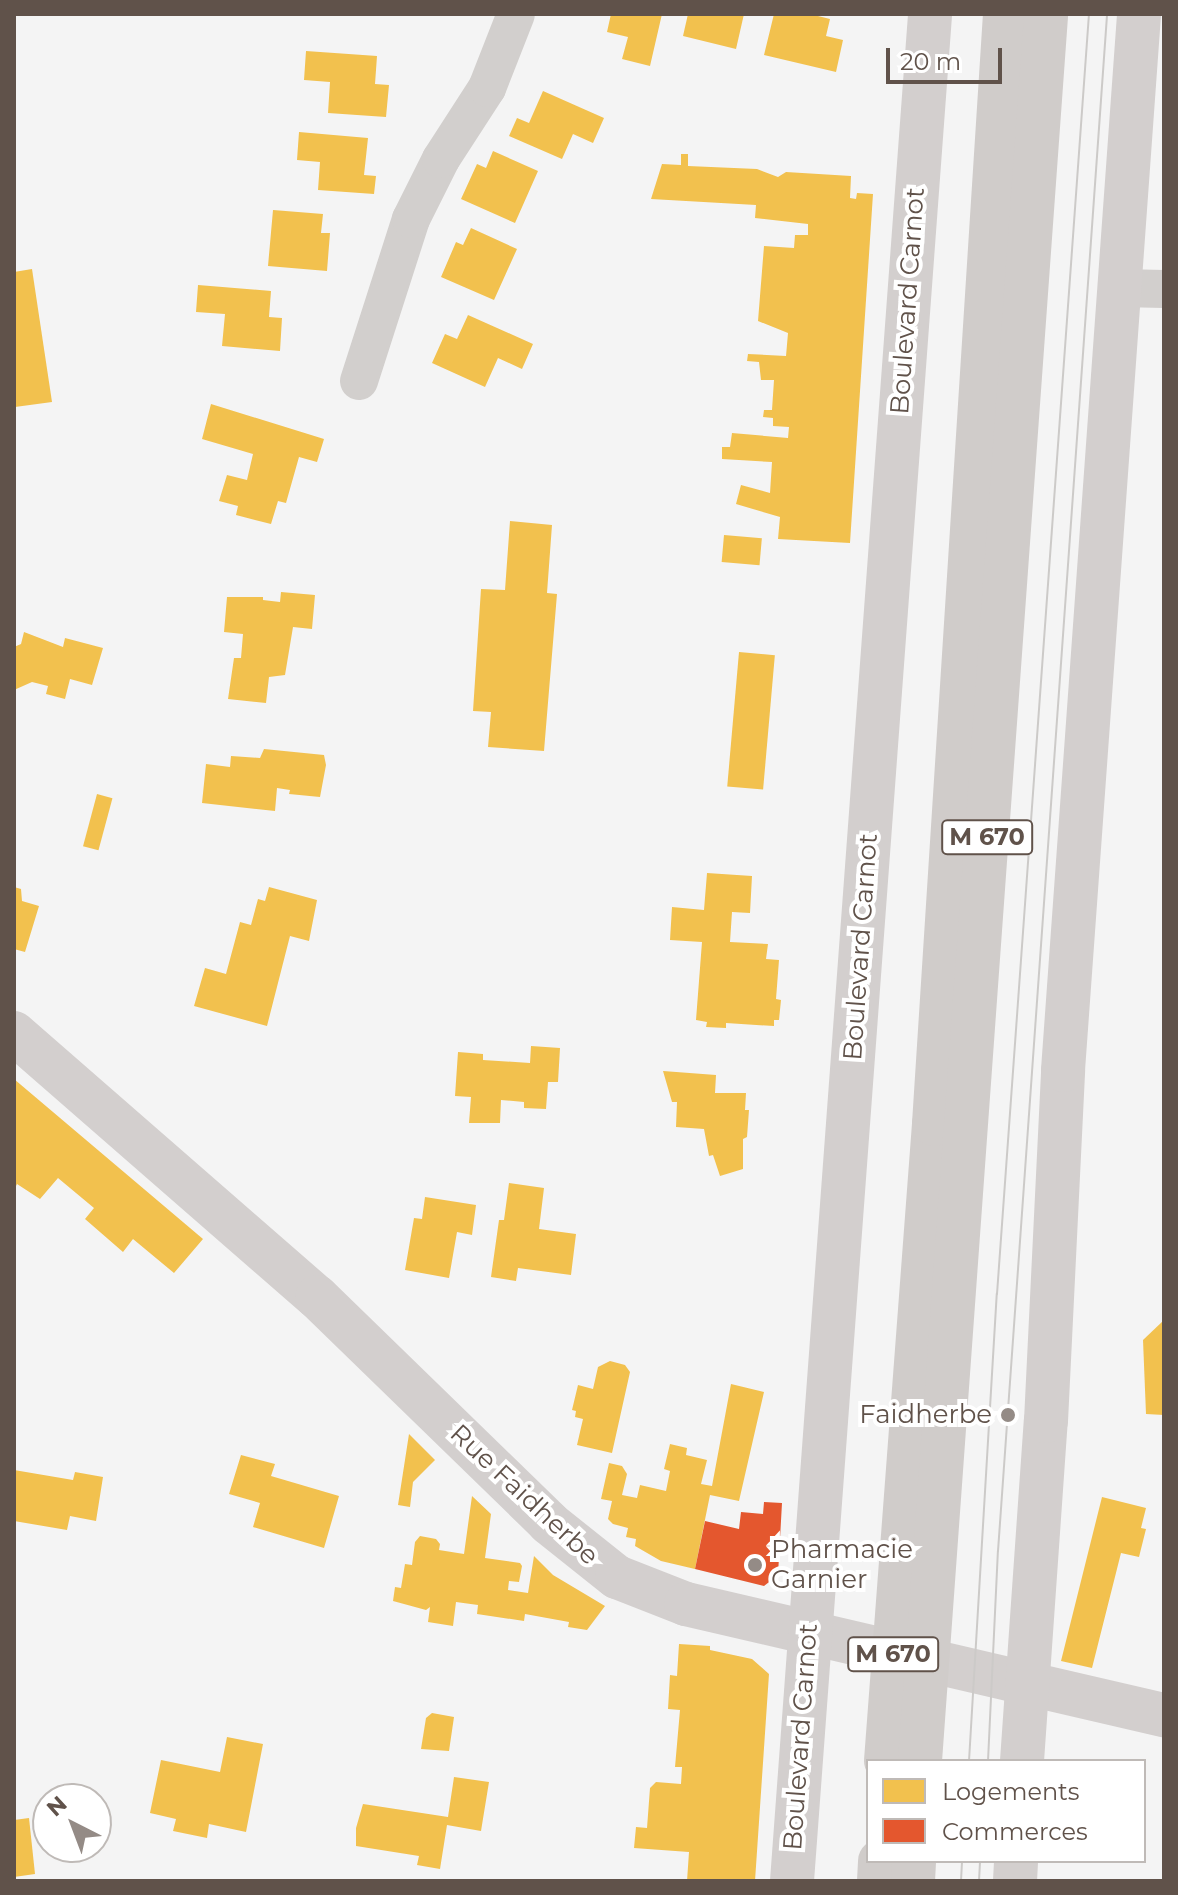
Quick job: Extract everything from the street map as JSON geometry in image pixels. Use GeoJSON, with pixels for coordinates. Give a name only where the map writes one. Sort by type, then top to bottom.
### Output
{"type":"FeatureCollection","features":[{"type":"Feature","properties":{"kind":"main road","name":"M 670"},"geometry":{"type":"LineString","coordinates":[[920,1759],[910,1656],[934,1124],[1005,14]]}},
{"type":"Feature","properties":{"kind":"main road","name":"M 670"},"geometry":{"type":"LineString","coordinates":[[886,1759],[910,1656],[1046,14]]}},
{"type":"Feature","properties":{"kind":"street"},"geometry":{"type":"LineString","coordinates":[[359,381],[411,219],[441,159],[487,88],[516,14]]}},
{"type":"Feature","properties":{"kind":"street","name":"Boulevard Carnot"},"geometry":{"type":"LineString","coordinates":[[792,1881],[930,14]]}},
{"type":"Feature","properties":{"kind":"street"},"geometry":{"type":"LineString","coordinates":[[1022,1759],[1046,1421],[1063,1070],[1139,14]]}},
{"type":"Feature","properties":{"kind":"street"},"geometry":{"type":"LineString","coordinates":[[1120,288],[1164,289]]}},
{"type":"Feature","properties":{"kind":"street","name":"Rue Faidherbe"},"geometry":{"type":"LineString","coordinates":[[14,1033],[317,1297],[527,1502],[599,1566],[658,1595],[1164,1715]]}},
{"type":"Feature","properties":{"kind":"building: Logements"},"geometry":{"type":"Polygon","coordinates":[[[611,14],[662,14],[650,66],[622,59],[628,37],[607,32],[611,14]]]}},
{"type":"Feature","properties":{"kind":"building: Logements"},"geometry":{"type":"Polygon","coordinates":[[[688,14],[744,14],[736,49],[683,36],[688,14]]]}},
{"type":"Feature","properties":{"kind":"building: Logements"},"geometry":{"type":"Polygon","coordinates":[[[774,14],[810,14],[830,19],[826,36],[843,40],[836,72],[764,55],[774,14]]]}},
{"type":"Feature","properties":{"kind":"building: Logements"},"geometry":{"type":"Polygon","coordinates":[[[306,51],[377,56],[375,84],[389,85],[386,117],[328,113],[330,82],[304,80],[306,51]]]}},
{"type":"Feature","properties":{"kind":"building: Logements"},"geometry":{"type":"Polygon","coordinates":[[[543,91],[604,118],[593,143],[573,134],[562,159],[509,136],[517,118],[529,123],[543,91]]]}},
{"type":"Feature","properties":{"kind":"building: Logements"},"geometry":{"type":"Polygon","coordinates":[[[299,132],[368,138],[364,175],[376,176],[374,194],[318,190],[320,162],[297,160],[299,132]]]}},
{"type":"Feature","properties":{"kind":"building: Logements"},"geometry":{"type":"Polygon","coordinates":[[[493,151],[538,171],[515,223],[461,199],[477,164],[486,168],[493,151]]]}},
{"type":"Feature","properties":{"kind":"building: Logements"},"geometry":{"type":"Polygon","coordinates":[[[681,154],[688,154],[688,166],[757,169],[778,177],[786,172],[851,176],[850,198],[856,199],[857,193],[873,194],[850,543],[778,539],[780,517],[736,504],[741,485],[770,493],[772,462],[722,459],[722,447],[730,447],[732,433],[788,438],[789,427],[773,426],[773,418],[763,417],[764,410],[772,410],[774,380],[761,380],[759,362],[747,361],[748,354],[786,356],[788,333],[758,321],[764,246],[794,248],[795,235],[808,235],[808,224],[755,218],[756,205],[651,199],[662,164],[681,165],[681,154]]]}},
{"type":"Feature","properties":{"kind":"building: Logements"},"geometry":{"type":"Polygon","coordinates":[[[273,210],[323,214],[321,233],[330,233],[327,271],[268,266],[273,210]]]}},
{"type":"Feature","properties":{"kind":"building: Logements"},"geometry":{"type":"Polygon","coordinates":[[[471,228],[517,249],[494,300],[441,277],[456,242],[463,245],[471,228]]]}},
{"type":"Feature","properties":{"kind":"building: Logements"},"geometry":{"type":"Polygon","coordinates":[[[32,269],[52,402],[15,407],[14,272],[32,269]]]}},
{"type":"Feature","properties":{"kind":"building: Logements"},"geometry":{"type":"Polygon","coordinates":[[[198,285],[271,291],[269,317],[282,318],[280,351],[222,346],[225,314],[196,312],[198,285]]]}},
{"type":"Feature","properties":{"kind":"building: Logements"},"geometry":{"type":"Polygon","coordinates":[[[468,315],[533,344],[522,369],[498,358],[485,387],[432,363],[445,334],[457,339],[468,315]]]}},
{"type":"Feature","properties":{"kind":"building: Logements"},"geometry":{"type":"Polygon","coordinates":[[[211,404],[324,439],[317,462],[299,457],[286,503],[278,501],[271,524],[236,515],[238,506],[219,501],[227,475],[247,480],[253,454],[202,439],[211,404]]]}},
{"type":"Feature","properties":{"kind":"building: Logements"},"geometry":{"type":"Polygon","coordinates":[[[510,521],[552,525],[547,593],[557,594],[544,751],[488,747],[491,712],[473,711],[481,589],[505,590],[510,521]]]}},
{"type":"Feature","properties":{"kind":"building: Logements"},"geometry":{"type":"Polygon","coordinates":[[[724,535],[762,538],[760,565],[722,562],[724,535]]]}},
{"type":"Feature","properties":{"kind":"building: Logements"},"geometry":{"type":"Polygon","coordinates":[[[281,592],[315,595],[312,629],[293,627],[285,675],[269,677],[266,703],[228,699],[234,658],[241,658],[243,634],[224,632],[227,597],[263,597],[263,600],[280,602],[281,592]]]}},
{"type":"Feature","properties":{"kind":"building: Logements"},"geometry":{"type":"Polygon","coordinates":[[[24,632],[63,647],[65,638],[103,648],[92,685],[70,679],[65,699],[46,694],[48,686],[32,682],[14,690],[14,647],[21,644],[24,632]]]}},
{"type":"Feature","properties":{"kind":"building: Logements"},"geometry":{"type":"Polygon","coordinates":[[[739,652],[775,655],[763,790],[727,786],[739,652]]]}},
{"type":"Feature","properties":{"kind":"building: Logements"},"geometry":{"type":"Polygon","coordinates":[[[264,749],[324,755],[326,765],[320,797],[289,794],[290,790],[277,788],[275,811],[202,803],[206,764],[230,767],[231,756],[260,758],[264,749]]]}},
{"type":"Feature","properties":{"kind":"building: Logements"},"geometry":{"type":"Polygon","coordinates":[[[97,794],[112,798],[98,850],[83,846],[97,794]]]}},
{"type":"Feature","properties":{"kind":"building: Logements"},"geometry":{"type":"Polygon","coordinates":[[[707,873],[752,876],[750,913],[732,912],[730,942],[768,944],[766,959],[779,960],[776,999],[781,1000],[779,1020],[774,1020],[774,1026],[726,1023],[726,1028],[706,1027],[707,1022],[696,1020],[702,942],[670,940],[672,907],[704,910],[707,873]]]}},
{"type":"Feature","properties":{"kind":"building: Logements"},"geometry":{"type":"Polygon","coordinates":[[[14,887],[21,889],[22,901],[39,906],[25,952],[14,949],[14,887]]]}},
{"type":"Feature","properties":{"kind":"building: Logements"},"geometry":{"type":"Polygon","coordinates":[[[269,887],[317,900],[309,941],[290,936],[267,1026],[194,1006],[205,968],[226,974],[240,922],[251,925],[258,899],[265,901],[269,887]]]}},
{"type":"Feature","properties":{"kind":"building: Logements"},"geometry":{"type":"Polygon","coordinates":[[[531,1046],[560,1048],[558,1082],[548,1082],[546,1109],[524,1108],[524,1102],[501,1100],[500,1123],[469,1123],[471,1097],[455,1096],[458,1052],[483,1054],[483,1060],[530,1063],[531,1046]]]}},
{"type":"Feature","properties":{"kind":"building: Logements"},"geometry":{"type":"Polygon","coordinates":[[[663,1071],[716,1075],[715,1093],[746,1093],[745,1110],[749,1110],[747,1137],[743,1139],[743,1169],[720,1176],[713,1155],[709,1156],[704,1129],[676,1127],[677,1102],[672,1102],[663,1071]]]}},
{"type":"Feature","properties":{"kind":"building: Logements"},"geometry":{"type":"Polygon","coordinates":[[[14,1079],[203,1239],[174,1273],[133,1239],[123,1252],[85,1219],[94,1208],[58,1178],[40,1199],[17,1184],[14,1190],[14,1079]]]}},
{"type":"Feature","properties":{"kind":"building: Logements"},"geometry":{"type":"Polygon","coordinates":[[[509,1183],[544,1188],[539,1229],[576,1234],[571,1275],[518,1268],[516,1281],[491,1277],[499,1220],[504,1220],[509,1183]]]}},
{"type":"Feature","properties":{"kind":"building: Logements"},"geometry":{"type":"Polygon","coordinates":[[[425,1197],[476,1205],[472,1235],[457,1232],[449,1278],[405,1270],[414,1218],[422,1219],[425,1197]]]}},
{"type":"Feature","properties":{"kind":"building: Logements"},"geometry":{"type":"Polygon","coordinates":[[[1164,1320],[1164,1415],[1146,1414],[1143,1340],[1164,1320]]]}},
{"type":"Feature","properties":{"kind":"building: Logements"},"geometry":{"type":"Polygon","coordinates":[[[610,1361],[625,1365],[630,1372],[612,1453],[577,1445],[583,1419],[575,1417],[576,1411],[572,1410],[578,1385],[593,1389],[598,1367],[610,1361]]]}},
{"type":"Feature","properties":{"kind":"building: Logements"},"geometry":{"type":"Polygon","coordinates":[[[731,1384],[764,1392],[739,1501],[710,1495],[695,1569],[661,1561],[635,1546],[636,1539],[626,1537],[628,1528],[613,1524],[608,1519],[612,1501],[601,1499],[609,1463],[622,1466],[627,1474],[622,1495],[637,1498],[640,1485],[666,1491],[670,1471],[664,1469],[670,1444],[687,1448],[686,1455],[707,1460],[701,1484],[712,1486],[731,1384]]]}},
{"type":"Feature","properties":{"kind":"building: Logements"},"geometry":{"type":"Polygon","coordinates":[[[409,1434],[435,1460],[413,1482],[410,1507],[398,1505],[409,1434]]]}},
{"type":"Feature","properties":{"kind":"building: Logements"},"geometry":{"type":"Polygon","coordinates":[[[241,1455],[275,1464],[271,1476],[339,1496],[324,1548],[253,1527],[260,1503],[229,1494],[241,1455]]]}},
{"type":"Feature","properties":{"kind":"building: Logements"},"geometry":{"type":"Polygon","coordinates":[[[14,1470],[73,1480],[75,1472],[103,1477],[96,1521],[70,1516],[67,1530],[14,1521],[14,1470]]]}},
{"type":"Feature","properties":{"kind":"building: Logements"},"geometry":{"type":"Polygon","coordinates":[[[472,1496],[491,1514],[485,1558],[520,1563],[522,1566],[519,1582],[509,1581],[508,1590],[528,1593],[534,1556],[553,1575],[605,1606],[587,1630],[568,1627],[569,1622],[525,1614],[524,1621],[477,1614],[478,1605],[456,1602],[453,1626],[428,1622],[430,1607],[426,1610],[393,1601],[395,1587],[401,1588],[405,1564],[412,1565],[415,1542],[420,1536],[436,1539],[440,1544],[439,1550],[464,1554],[472,1496]]]}},
{"type":"Feature","properties":{"kind":"building: Logements"},"geometry":{"type":"Polygon","coordinates":[[[1102,1497],[1146,1508],[1141,1528],[1146,1529],[1139,1557],[1121,1553],[1092,1668],[1061,1661],[1102,1497]]]}},
{"type":"Feature","properties":{"kind":"building: Logements"},"geometry":{"type":"Polygon","coordinates":[[[679,1644],[710,1646],[710,1650],[752,1659],[769,1674],[755,1881],[687,1881],[689,1852],[634,1848],[636,1827],[647,1828],[650,1788],[656,1782],[681,1784],[682,1767],[675,1767],[680,1710],[668,1709],[670,1675],[677,1676],[679,1644]]]}},
{"type":"Feature","properties":{"kind":"building: Logements"},"geometry":{"type":"Polygon","coordinates":[[[432,1713],[454,1717],[449,1751],[421,1749],[426,1718],[432,1713]]]}},
{"type":"Feature","properties":{"kind":"building: Logements"},"geometry":{"type":"Polygon","coordinates":[[[227,1737],[263,1744],[246,1832],[209,1824],[207,1838],[173,1831],[176,1819],[150,1813],[161,1760],[220,1772],[227,1737]]]}},
{"type":"Feature","properties":{"kind":"building: Logements"},"geometry":{"type":"Polygon","coordinates":[[[454,1777],[489,1782],[481,1831],[447,1825],[440,1869],[417,1865],[419,1856],[356,1846],[356,1828],[363,1804],[448,1817],[454,1777]]]}},
{"type":"Feature","properties":{"kind":"building: Logements"},"geometry":{"type":"Polygon","coordinates":[[[29,1818],[35,1874],[14,1877],[14,1820],[29,1818]]]}},
{"type":"Feature","properties":{"kind":"building: Commerces"},"geometry":{"type":"Polygon","coordinates":[[[764,1502],[782,1503],[778,1575],[764,1586],[695,1569],[705,1521],[739,1529],[741,1512],[763,1514],[764,1502]]]}},
{"type":"Feature","properties":{"kind":"tram line"},"geometry":{"type":"LineString","coordinates":[[969,1759],[997,1294],[1089,14]]}},
{"type":"Feature","properties":{"kind":"tram line"},"geometry":{"type":"LineString","coordinates":[[988,1759],[998,1551],[1107,14]]}},
{"type":"Feature","properties":{"kind":"tram line"},"geometry":{"type":"LineString","coordinates":[[961,1881],[962,1863]]}},
{"type":"Feature","properties":{"kind":"tram line"},"geometry":{"type":"LineString","coordinates":[[979,1881],[980,1863]]}},
{"type":"Feature","properties":{"kind":"place","name":"Faidherbe"},"geometry":{"type":"Point","coordinates":[1008,1415]}},
{"type":"Feature","properties":{"kind":"place","name":"Pharmacie Garnier"},"geometry":{"type":"Point","coordinates":[755,1565]}}]}
